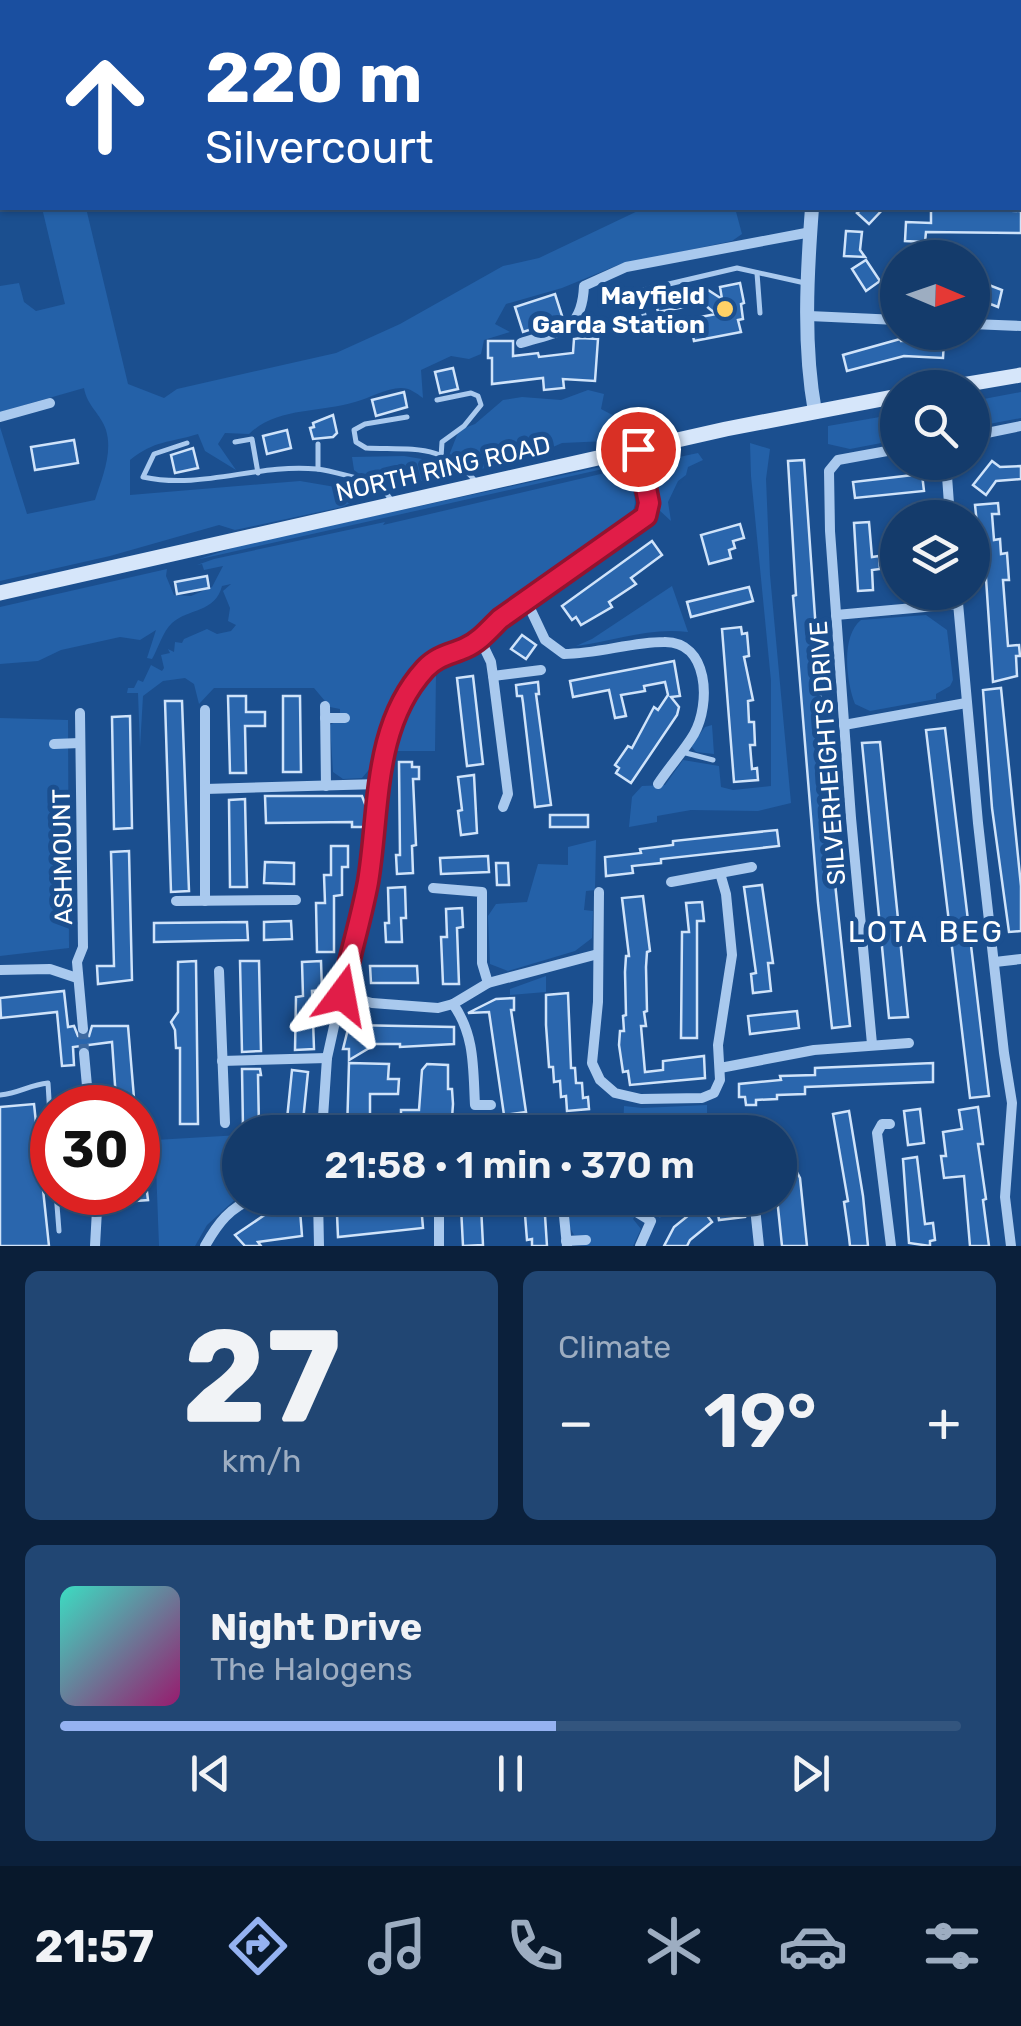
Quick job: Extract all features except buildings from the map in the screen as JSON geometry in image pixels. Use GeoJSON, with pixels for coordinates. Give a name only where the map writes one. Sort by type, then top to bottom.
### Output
{"type":"FeatureCollection","features":[{"type":"Feature","properties":{"kind":"main road"},"geometry":{"type":"LineString","coordinates":[[990,380],[1021,375]]}},
{"type":"Feature","properties":{"kind":"main road","name":"NORTH RING ROAD"},"geometry":{"type":"LineString","coordinates":[[0,594],[638,449],[880,399]]}},
{"type":"Feature","properties":{"kind":"street"},"geometry":{"type":"LineString","coordinates":[[812,210],[808,284],[810,382],[815,412]]}},
{"type":"Feature","properties":{"kind":"street"},"geometry":{"type":"LineString","coordinates":[[521,343],[569,328],[583,309],[584,286],[626,267],[810,232]]}},
{"type":"Feature","properties":{"kind":"street"},"geometry":{"type":"LineString","coordinates":[[809,316],[880,319]]}},
{"type":"Feature","properties":{"kind":"street"},"geometry":{"type":"LineString","coordinates":[[990,325],[1021,326]]}},
{"type":"Feature","properties":{"kind":"street"},"geometry":{"type":"LineString","coordinates":[[0,416],[50,403]]}},
{"type":"Feature","properties":{"kind":"street"},"geometry":{"type":"LineString","coordinates":[[990,432],[1021,426]]}},
{"type":"Feature","properties":{"kind":"street"},"geometry":{"type":"LineString","coordinates":[[323,1115],[328,1058],[361,923],[388,737],[414,683],[442,655],[480,640],[500,619],[646,516],[649,503],[638,449]]}},
{"type":"Feature","properties":{"kind":"street","name":"SILVERHEIGHTS DRIVE"},"geometry":{"type":"LineString","coordinates":[[872,1044],[844,725],[829,471],[838,460],[880,452]]}},
{"type":"Feature","properties":{"kind":"street"},"geometry":{"type":"LineString","coordinates":[[527,602],[545,640],[564,654],[667,641],[689,647],[700,665],[702,704],[695,732],[658,784]]}},
{"type":"Feature","properties":{"kind":"street"},"geometry":{"type":"LineString","coordinates":[[836,615],[880,609]]}},
{"type":"Feature","properties":{"kind":"street"},"geometry":{"type":"LineString","coordinates":[[958,610],[1012,1103],[1005,1197],[1011,1246]]}},
{"type":"Feature","properties":{"kind":"street"},"geometry":{"type":"LineString","coordinates":[[480,640],[492,676],[508,794],[503,807]]}},
{"type":"Feature","properties":{"kind":"street"},"geometry":{"type":"LineString","coordinates":[[492,676],[541,670]]}},
{"type":"Feature","properties":{"kind":"street"},"geometry":{"type":"LineString","coordinates":[[844,725],[966,703]]}},
{"type":"Feature","properties":{"kind":"street"},"geometry":{"type":"LineString","coordinates":[[204,710],[205,901]]}},
{"type":"Feature","properties":{"kind":"street"},"geometry":{"type":"LineString","coordinates":[[326,786],[325,712],[345,718]]}},
{"type":"Feature","properties":{"kind":"street","name":"ASHMOUNT"},"geometry":{"type":"LineString","coordinates":[[80,713],[83,947],[77,962],[77,978],[82,1029]]}},
{"type":"Feature","properties":{"kind":"street"},"geometry":{"type":"LineString","coordinates":[[54,744],[80,743]]}},
{"type":"Feature","properties":{"kind":"street"},"geometry":{"type":"LineString","coordinates":[[205,790],[379,784]]}},
{"type":"Feature","properties":{"kind":"street"},"geometry":{"type":"LineString","coordinates":[[671,882],[752,866]]}},
{"type":"Feature","properties":{"kind":"street"},"geometry":{"type":"LineString","coordinates":[[599,892],[592,1064],[600,1080],[615,1093],[641,1098],[702,1098],[714,1093],[720,1068],[718,1045],[732,955],[726,894],[720,874]]}},
{"type":"Feature","properties":{"kind":"street"},"geometry":{"type":"LineString","coordinates":[[433,888],[482,892],[482,962],[488,983]]}},
{"type":"Feature","properties":{"kind":"street"},"geometry":{"type":"LineString","coordinates":[[176,901],[255,895],[296,900]]}},
{"type":"Feature","properties":{"kind":"street"},"geometry":{"type":"LineString","coordinates":[[342,995],[372,1003],[438,1008],[453,1004],[488,983],[598,954]]}},
{"type":"Feature","properties":{"kind":"street"},"geometry":{"type":"LineString","coordinates":[[995,962],[1021,959]]}},
{"type":"Feature","properties":{"kind":"street"},"geometry":{"type":"LineString","coordinates":[[0,970],[50,969],[77,978]]}},
{"type":"Feature","properties":{"kind":"street"},"geometry":{"type":"LineString","coordinates":[[219,971],[225,1115]]}},
{"type":"Feature","properties":{"kind":"street"},"geometry":{"type":"LineString","coordinates":[[453,1004],[466,1022],[472,1042],[475,1106],[491,1105]]}},
{"type":"Feature","properties":{"kind":"street"},"geometry":{"type":"LineString","coordinates":[[720,1068],[814,1050],[909,1043]]}},
{"type":"Feature","properties":{"kind":"street"},"geometry":{"type":"LineString","coordinates":[[84,1053],[87,1085]]}},
{"type":"Feature","properties":{"kind":"street"},"geometry":{"type":"LineString","coordinates":[[222,1061],[328,1058]]}},
{"type":"Feature","properties":{"kind":"street"},"geometry":{"type":"LineString","coordinates":[[890,1124],[882,1124],[877,1132],[891,1246]]}},
{"type":"Feature","properties":{"kind":"street"},"geometry":{"type":"LineString","coordinates":[[95,1246],[97,1215]]}},
{"type":"Feature","properties":{"kind":"street"},"geometry":{"type":"LineString","coordinates":[[204,1246],[226,1215]]}},
{"type":"Feature","properties":{"kind":"street"},"geometry":{"type":"LineString","coordinates":[[318,1215],[319,1246]]}},
{"type":"Feature","properties":{"kind":"street"},"geometry":{"type":"LineString","coordinates":[[439,1215],[439,1246]]}},
{"type":"Feature","properties":{"kind":"street"},"geometry":{"type":"LineString","coordinates":[[640,1246],[651,1221],[641,1215]]}},
{"type":"Feature","properties":{"kind":"street"},"geometry":{"type":"LineString","coordinates":[[756,1215],[759,1246]]}},
{"type":"Feature","properties":{"kind":"street"},"geometry":{"type":"LineString","coordinates":[[564,1216],[566,1244],[586,1240]]}},
{"type":"Feature","properties":{"kind":"lane"},"geometry":{"type":"LineString","coordinates":[[681,329],[648,334],[639,291],[737,268],[808,284]]}},
{"type":"Feature","properties":{"kind":"lane"},"geometry":{"type":"LineString","coordinates":[[757,272],[760,313]]}},
{"type":"Feature","properties":{"kind":"lane"},"geometry":{"type":"LineString","coordinates":[[437,400],[471,393],[478,396],[481,405],[464,426],[442,442],[441,457]]}},
{"type":"Feature","properties":{"kind":"lane"},"geometry":{"type":"LineString","coordinates":[[407,417],[365,424],[354,430],[356,442],[366,448],[435,450],[441,457],[464,467],[478,485]]}},
{"type":"Feature","properties":{"kind":"lane"},"geometry":{"type":"LineString","coordinates":[[235,442],[252,439],[258,473]]}},
{"type":"Feature","properties":{"kind":"lane"},"geometry":{"type":"LineString","coordinates":[[187,443],[154,454],[143,477],[192,482],[318,468],[378,482],[393,504]]}},
{"type":"Feature","properties":{"kind":"lane"},"geometry":{"type":"LineString","coordinates":[[318,444],[318,468]]}},
{"type":"Feature","properties":{"kind":"lane"},"geometry":{"type":"LineString","coordinates":[[680,752],[713,760]]}},
{"type":"Feature","properties":{"kind":"lane"},"geometry":{"type":"LineString","coordinates":[[0,1095],[20,1093],[30,1086]]}},
{"type":"Feature","properties":{"kind":"lane"},"geometry":{"type":"LineString","coordinates":[[58,1215],[59,1231]]}},
{"type":"Feature","properties":{"kind":"shaded area"},"geometry":{"type":"Polygon","coordinates":[[[42,210],[86,210],[128,384],[164,398],[177,389],[336,353],[400,324],[503,266],[539,258],[640,210],[736,210],[742,234],[732,241],[618,265],[562,288],[506,304],[495,324],[510,332],[484,340],[481,354],[469,359],[451,356],[421,370],[423,398],[413,391],[395,388],[361,400],[272,419],[249,434],[225,433],[218,444],[236,470],[205,451],[198,434],[155,445],[130,460],[130,495],[300,481],[371,493],[342,507],[235,530],[219,525],[110,556],[0,581],[0,427],[27,514],[95,500],[103,474],[108,439],[84,388],[0,412],[0,286],[19,283],[24,302],[36,311],[65,304],[42,210]]]}},
{"type":"Feature","properties":{"kind":"shaded area"},"geometry":{"type":"Polygon","coordinates":[[[588,390],[604,394],[601,409],[641,430],[607,441],[562,443],[519,462],[441,476],[459,430],[475,424],[503,400],[561,400],[588,390]]]}},
{"type":"Feature","properties":{"kind":"shaded area"},"geometry":{"type":"Polygon","coordinates":[[[1021,392],[1021,418],[990,424],[990,398],[1021,392]]]}},
{"type":"Feature","properties":{"kind":"shaded area"},"geometry":{"type":"Polygon","coordinates":[[[880,417],[880,443],[850,449],[828,444],[828,426],[880,417]]]}},
{"type":"Feature","properties":{"kind":"shaded area"},"geometry":{"type":"Polygon","coordinates":[[[750,443],[770,449],[766,479],[770,575],[791,803],[758,811],[691,810],[657,816],[657,822],[629,827],[632,797],[642,786],[665,785],[683,760],[719,766],[721,787],[733,790],[771,786],[771,681],[750,443]]]}},
{"type":"Feature","properties":{"kind":"shaded area"},"geometry":{"type":"Polygon","coordinates":[[[698,453],[703,460],[688,467],[668,502],[671,521],[658,509],[656,466],[660,461],[698,453]]]}},
{"type":"Feature","properties":{"kind":"shaded area"},"geometry":{"type":"Polygon","coordinates":[[[352,457],[422,459],[431,466],[430,478],[410,483],[391,476],[369,481],[354,470],[352,457]]]}},
{"type":"Feature","properties":{"kind":"shaded area"},"geometry":{"type":"Polygon","coordinates":[[[621,465],[196,560],[245,544],[621,465]]]}},
{"type":"Feature","properties":{"kind":"shaded area"},"geometry":{"type":"Polygon","coordinates":[[[622,469],[635,500],[628,520],[491,618],[470,639],[419,662],[394,700],[373,765],[362,778],[343,779],[333,772],[330,725],[340,719],[340,709],[330,707],[314,688],[214,688],[199,704],[194,684],[185,678],[163,681],[143,696],[140,748],[138,693],[127,693],[128,688],[134,688],[138,680],[143,682],[151,665],[162,671],[161,655],[170,653],[168,649],[174,652],[175,642],[182,643],[207,629],[217,634],[231,631],[236,625],[228,621],[230,608],[223,591],[231,584],[222,586],[208,606],[172,623],[152,659],[147,658],[156,630],[140,640],[120,637],[61,650],[38,661],[0,664],[0,607],[167,569],[174,595],[191,596],[212,587],[223,566],[204,570],[202,564],[197,565],[214,559],[385,522],[383,525],[622,469]]]}},
{"type":"Feature","properties":{"kind":"shaded area"},"geometry":{"type":"Polygon","coordinates":[[[672,586],[688,632],[646,633],[576,646],[592,639],[672,586]]]}},
{"type":"Feature","properties":{"kind":"shaded area"},"geometry":{"type":"Polygon","coordinates":[[[926,615],[947,630],[953,680],[950,686],[936,694],[936,699],[870,711],[855,704],[847,659],[855,627],[861,620],[926,615]]]}},
{"type":"Feature","properties":{"kind":"shaded area"},"geometry":{"type":"Polygon","coordinates":[[[436,673],[435,751],[394,751],[414,698],[436,673]]]}},
{"type":"Feature","properties":{"kind":"shaded area"},"geometry":{"type":"Polygon","coordinates":[[[0,718],[68,720],[69,948],[0,956],[0,718]]]}},
{"type":"Feature","properties":{"kind":"shaded area"},"geometry":{"type":"Polygon","coordinates":[[[712,725],[714,754],[696,752],[691,746],[705,727],[712,725]]]}},
{"type":"Feature","properties":{"kind":"shaded area"},"geometry":{"type":"Polygon","coordinates":[[[596,840],[595,890],[586,891],[584,910],[593,911],[592,938],[575,951],[508,971],[490,964],[488,916],[496,904],[527,902],[538,864],[568,865],[568,847],[596,840]]]}},
{"type":"Feature","properties":{"kind":"shaded area"},"geometry":{"type":"Polygon","coordinates":[[[546,976],[546,992],[510,995],[510,989],[546,976]]]}},
{"type":"Feature","properties":{"kind":"shaded area"},"geometry":{"type":"Polygon","coordinates":[[[707,1105],[707,1115],[624,1115],[624,1106],[707,1105]]]}},
{"type":"Feature","properties":{"kind":"shaded area"},"geometry":{"type":"Polygon","coordinates":[[[222,1136],[222,1211],[207,1225],[195,1246],[159,1246],[160,1140],[222,1136]]]}},
{"type":"Feature","properties":{"kind":"shaded area"},"geometry":{"type":"Polygon","coordinates":[[[569,1215],[636,1215],[633,1219],[641,1229],[633,1246],[578,1246],[586,1245],[586,1236],[574,1235],[569,1215]]]}},
{"type":"Feature","properties":{"kind":"tunnel"},"geometry":{"type":"LineString","coordinates":[[83,1029],[84,1053]]}},
{"type":"Feature","properties":{"kind":"place","name":"Mayfield Garda Station"},"geometry":{"type":"Point","coordinates":[725,309]}},
{"type":"Feature","properties":{"kind":"district","name":"LOTA BEG"},"geometry":{"type":"Point","coordinates":[926,932]}},
{"type":"Feature","properties":{"kind":"route"},"geometry":{"type":"LineString","coordinates":[[342,995],[361,923],[376,834],[383,755],[400,706],[414,683],[442,655],[480,640],[500,619],[646,516],[649,503],[638,449]]}}]}
